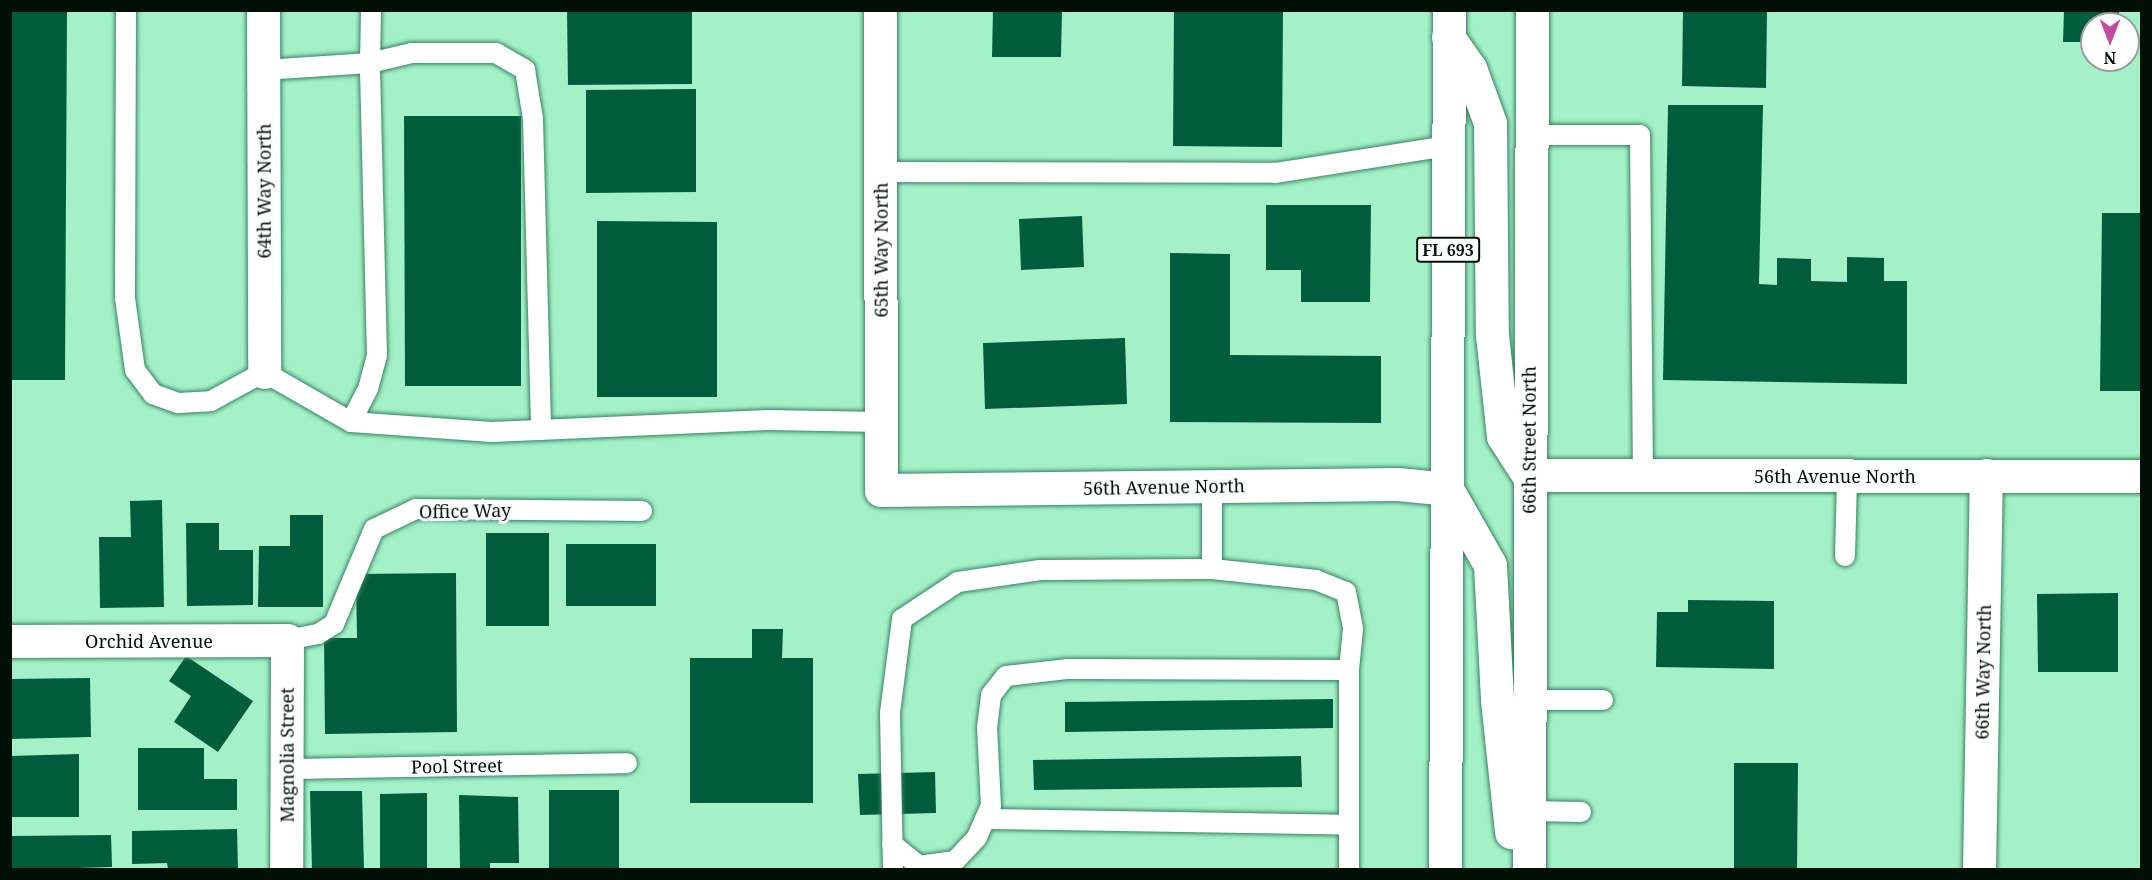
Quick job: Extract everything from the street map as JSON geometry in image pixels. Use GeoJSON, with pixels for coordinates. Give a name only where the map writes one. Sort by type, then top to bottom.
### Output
{"type":"FeatureCollection","features":[{"type":"Feature","properties":{"kind":"street","name":"64th Way North"},"geometry":{"type":"LineString","coordinates":[[263,10],[264,372]]}},
{"type":"Feature","properties":{"kind":"street","name":"65th Way North"},"geometry":{"type":"LineString","coordinates":[[880,10],[881,490]]}},
{"type":"Feature","properties":{"kind":"street","name":"66th Street North"},"geometry":{"type":"LineString","coordinates":[[1529,870],[1528,475],[1532,10]]}},
{"type":"Feature","properties":{"kind":"street","name":"FL 693"},"geometry":{"type":"LineString","coordinates":[[1445,870],[1448,24]]}},
{"type":"Feature","properties":{"kind":"street"},"geometry":{"type":"LineString","coordinates":[[1448,24],[1470,68],[1490,123],[1492,335],[1503,436],[1528,475]]}},
{"type":"Feature","properties":{"kind":"street","name":"56th Avenue North"},"geometry":{"type":"LineString","coordinates":[[1528,475],[2142,476]]}},
{"type":"Feature","properties":{"kind":"street","name":"66th Way North"},"geometry":{"type":"LineString","coordinates":[[1979,870],[1986,475]]}},
{"type":"Feature","properties":{"kind":"street","name":"56th Avenue North"},"geometry":{"type":"LineString","coordinates":[[881,490],[1398,484],[1447,489]]}},
{"type":"Feature","properties":{"kind":"street"},"geometry":{"type":"LineString","coordinates":[[1447,489],[1490,565],[1513,870]]}},
{"type":"Feature","properties":{"kind":"street","name":"Orchid Avenue"},"geometry":{"type":"LineString","coordinates":[[10,641],[287,640]]}},
{"type":"Feature","properties":{"kind":"street","name":"Magnolia Street"},"geometry":{"type":"LineString","coordinates":[[286,870],[287,640]]}},
{"type":"Feature","properties":{"kind":"lane"},"geometry":{"type":"LineString","coordinates":[[126,10],[125,298],[135,370],[153,394],[178,403],[211,401],[264,372],[351,422],[492,432],[768,420],[881,422]]}},
{"type":"Feature","properties":{"kind":"lane"},"geometry":{"type":"LineString","coordinates":[[351,422],[368,389],[378,356],[370,63],[371,10]]}},
{"type":"Feature","properties":{"kind":"lane"},"geometry":{"type":"LineString","coordinates":[[264,70],[370,63],[412,53],[496,53],[525,70],[533,119],[541,430]]}},
{"type":"Feature","properties":{"kind":"lane"},"geometry":{"type":"LineString","coordinates":[[1531,135],[1640,135],[1643,476]]}},
{"type":"Feature","properties":{"kind":"lane"},"geometry":{"type":"LineString","coordinates":[[880,172],[1275,173],[1448,146]]}},
{"type":"Feature","properties":{"kind":"lane"},"geometry":{"type":"LineString","coordinates":[[1845,556],[1847,477]]}},
{"type":"Feature","properties":{"kind":"lane"},"geometry":{"type":"LineString","coordinates":[[1212,486],[1212,570]]}},
{"type":"Feature","properties":{"kind":"lane","name":"Office Way"},"geometry":{"type":"LineString","coordinates":[[287,640],[318,634],[334,624],[374,529],[416,509],[642,511]]}},
{"type":"Feature","properties":{"kind":"lane"},"geometry":{"type":"LineString","coordinates":[[893,870],[890,713],[902,620],[958,582],[1040,570],[1212,570],[1316,580],[1346,592],[1353,629],[1348,670],[1348,870]]}},
{"type":"Feature","properties":{"kind":"lane"},"geometry":{"type":"LineString","coordinates":[[892,844],[919,866],[955,861],[977,837],[991,806],[987,728],[991,696],[1006,676],[1067,669],[1348,670]]}},
{"type":"Feature","properties":{"kind":"lane"},"geometry":{"type":"LineString","coordinates":[[1530,700],[1603,700]]}},
{"type":"Feature","properties":{"kind":"lane","name":"Pool Street"},"geometry":{"type":"LineString","coordinates":[[287,769],[627,763]]}},
{"type":"Feature","properties":{"kind":"lane"},"geometry":{"type":"LineString","coordinates":[[1529,811],[1581,812]]}},
{"type":"Feature","properties":{"kind":"lane"},"geometry":{"type":"LineString","coordinates":[[985,819],[1348,825]]}},
{"type":"Feature","properties":{"kind":"building"},"geometry":{"type":"Polygon","coordinates":[[[10,10],[67,10],[65,380],[10,380],[10,10]]]}},
{"type":"Feature","properties":{"kind":"building"},"geometry":{"type":"Polygon","coordinates":[[[567,10],[692,10],[692,84],[568,85],[567,10]]]}},
{"type":"Feature","properties":{"kind":"building"},"geometry":{"type":"Polygon","coordinates":[[[993,10],[1062,10],[1061,57],[992,57],[993,10]]]}},
{"type":"Feature","properties":{"kind":"building"},"geometry":{"type":"Polygon","coordinates":[[[1174,10],[1283,10],[1282,147],[1173,146],[1174,10]]]}},
{"type":"Feature","properties":{"kind":"building"},"geometry":{"type":"Polygon","coordinates":[[[1683,10],[1767,10],[1766,88],[1682,86],[1683,10]]]}},
{"type":"Feature","properties":{"kind":"building"},"geometry":{"type":"Polygon","coordinates":[[[2064,10],[2119,10],[2119,12],[2080,12],[2080,42],[2063,42],[2064,10]]]}},
{"type":"Feature","properties":{"kind":"building"},"geometry":{"type":"Polygon","coordinates":[[[696,89],[696,192],[586,193],[586,90],[696,89]]]}},
{"type":"Feature","properties":{"kind":"building"},"geometry":{"type":"Polygon","coordinates":[[[1668,105],[1763,105],[1759,284],[1777,285],[1777,258],[1811,259],[1811,281],[1847,282],[1847,257],[1884,258],[1884,281],[1907,281],[1907,384],[1663,380],[1668,105]]]}},
{"type":"Feature","properties":{"kind":"building"},"geometry":{"type":"Polygon","coordinates":[[[404,116],[521,116],[521,386],[405,386],[404,116]]]}},
{"type":"Feature","properties":{"kind":"building"},"geometry":{"type":"Polygon","coordinates":[[[1266,205],[1371,205],[1370,302],[1301,302],[1301,270],[1266,270],[1266,205]]]}},
{"type":"Feature","properties":{"kind":"building"},"geometry":{"type":"Polygon","coordinates":[[[2102,213],[2142,213],[2142,391],[2100,391],[2102,213]]]}},
{"type":"Feature","properties":{"kind":"building"},"geometry":{"type":"Polygon","coordinates":[[[1082,216],[1084,267],[1021,270],[1019,219],[1082,216]]]}},
{"type":"Feature","properties":{"kind":"building"},"geometry":{"type":"Polygon","coordinates":[[[597,221],[717,222],[717,397],[597,397],[597,221]]]}},
{"type":"Feature","properties":{"kind":"building"},"geometry":{"type":"Polygon","coordinates":[[[1170,253],[1230,254],[1230,355],[1381,356],[1381,423],[1170,422],[1170,253]]]}},
{"type":"Feature","properties":{"kind":"building"},"geometry":{"type":"Polygon","coordinates":[[[1125,338],[1127,404],[985,409],[983,343],[1125,338]]]}},
{"type":"Feature","properties":{"kind":"building"},"geometry":{"type":"Polygon","coordinates":[[[162,500],[164,607],[100,608],[99,537],[131,537],[130,501],[162,500]]]}},
{"type":"Feature","properties":{"kind":"building"},"geometry":{"type":"Polygon","coordinates":[[[290,515],[323,515],[323,607],[258,607],[259,546],[290,546],[290,515]]]}},
{"type":"Feature","properties":{"kind":"building"},"geometry":{"type":"Polygon","coordinates":[[[186,523],[219,523],[219,550],[253,550],[253,605],[187,606],[186,523]]]}},
{"type":"Feature","properties":{"kind":"building"},"geometry":{"type":"Polygon","coordinates":[[[486,533],[549,533],[549,626],[486,626],[486,533]]]}},
{"type":"Feature","properties":{"kind":"building"},"geometry":{"type":"Polygon","coordinates":[[[566,544],[656,544],[656,606],[566,606],[566,544]]]}},
{"type":"Feature","properties":{"kind":"building"},"geometry":{"type":"Polygon","coordinates":[[[456,573],[457,732],[325,734],[324,638],[357,638],[356,574],[456,573]]]}},
{"type":"Feature","properties":{"kind":"building"},"geometry":{"type":"Polygon","coordinates":[[[2118,593],[2118,672],[2038,672],[2037,594],[2118,593]]]}},
{"type":"Feature","properties":{"kind":"building"},"geometry":{"type":"Polygon","coordinates":[[[1688,600],[1774,601],[1774,669],[1656,667],[1657,612],[1688,612],[1688,600]]]}},
{"type":"Feature","properties":{"kind":"building"},"geometry":{"type":"Polygon","coordinates":[[[752,629],[783,629],[782,658],[813,658],[813,803],[690,803],[690,658],[752,658],[752,629]]]}},
{"type":"Feature","properties":{"kind":"building"},"geometry":{"type":"Polygon","coordinates":[[[186,656],[253,701],[218,752],[174,722],[191,696],[169,681],[186,656]]]}},
{"type":"Feature","properties":{"kind":"building"},"geometry":{"type":"Polygon","coordinates":[[[90,678],[91,737],[10,739],[10,679],[90,678]]]}},
{"type":"Feature","properties":{"kind":"building"},"geometry":{"type":"Polygon","coordinates":[[[1333,699],[1333,728],[1065,732],[1065,702],[1333,699]]]}},
{"type":"Feature","properties":{"kind":"building"},"geometry":{"type":"Polygon","coordinates":[[[138,748],[204,748],[204,779],[237,779],[237,810],[138,810],[138,748]]]}},
{"type":"Feature","properties":{"kind":"building"},"geometry":{"type":"Polygon","coordinates":[[[79,754],[79,817],[10,817],[10,756],[79,754]]]}},
{"type":"Feature","properties":{"kind":"building"},"geometry":{"type":"Polygon","coordinates":[[[1301,756],[1302,787],[1034,790],[1033,760],[1301,756]]]}},
{"type":"Feature","properties":{"kind":"building"},"geometry":{"type":"Polygon","coordinates":[[[1734,763],[1798,763],[1797,870],[1734,870],[1734,763]]]}},
{"type":"Feature","properties":{"kind":"building"},"geometry":{"type":"Polygon","coordinates":[[[935,772],[936,813],[860,815],[858,774],[935,772]]]}},
{"type":"Feature","properties":{"kind":"building"},"geometry":{"type":"Polygon","coordinates":[[[549,790],[619,790],[619,870],[549,870],[549,790]]]}},
{"type":"Feature","properties":{"kind":"building"},"geometry":{"type":"Polygon","coordinates":[[[310,791],[362,791],[364,870],[312,870],[310,791]]]}},
{"type":"Feature","properties":{"kind":"building"},"geometry":{"type":"Polygon","coordinates":[[[427,793],[427,870],[380,870],[380,794],[427,793]]]}},
{"type":"Feature","properties":{"kind":"building"},"geometry":{"type":"Polygon","coordinates":[[[459,795],[518,797],[519,863],[490,863],[490,870],[460,870],[459,795]]]}},
{"type":"Feature","properties":{"kind":"building"},"geometry":{"type":"Polygon","coordinates":[[[237,829],[238,870],[168,870],[167,863],[132,864],[132,831],[237,829]]]}},
{"type":"Feature","properties":{"kind":"building"},"geometry":{"type":"Polygon","coordinates":[[[111,835],[112,867],[10,870],[10,836],[111,835]]]}}]}
